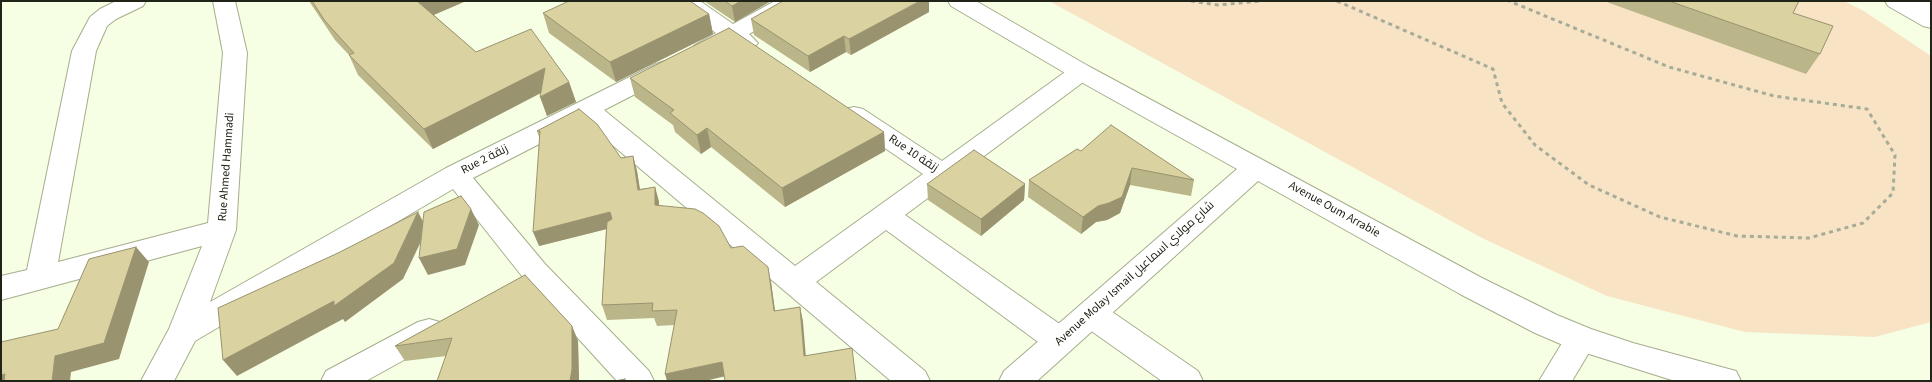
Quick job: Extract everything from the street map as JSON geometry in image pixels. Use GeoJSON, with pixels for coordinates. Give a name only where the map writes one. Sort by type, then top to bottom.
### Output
{"type":"FeatureCollection","features":[{"type":"Feature","properties":{"kind":"street"},"geometry":{"type":"LineString","coordinates":[[40,278],[84,51],[98,22],[108,14],[135,1]]}},
{"type":"Feature","properties":{"kind":"street","name":"Rue Ahmed Hammadi"},"geometry":{"type":"LineString","coordinates":[[157,381],[184,332],[222,230],[235,53],[224,1]]}},
{"type":"Feature","properties":{"kind":"street"},"geometry":{"type":"LineString","coordinates":[[684,1],[764,55]]}},
{"type":"Feature","properties":{"kind":"street","name":"Rue 2 زنقة"},"geometry":{"type":"LineString","coordinates":[[184,332],[456,175],[733,35],[792,1]]}},
{"type":"Feature","properties":{"kind":"street","name":"Avenue Oum Arrabie"},"geometry":{"type":"LineString","coordinates":[[959,1],[1081,72],[1471,286],[1546,324],[1581,339],[1633,356],[1725,381]]}},
{"type":"Feature","properties":{"kind":"street"},"geometry":{"type":"LineString","coordinates":[[1896,1],[1931,21]]}},
{"type":"Feature","properties":{"kind":"street"},"geometry":{"type":"LineString","coordinates":[[1917,1],[1931,6]]}},
{"type":"Feature","properties":{"kind":"street"},"geometry":{"type":"LineString","coordinates":[[795,282],[1081,72]]}},
{"type":"Feature","properties":{"kind":"street","name":"Rue 10 زنقة"},"geometry":{"type":"LineString","coordinates":[[837,104],[942,174]]}},
{"type":"Feature","properties":{"kind":"street"},"geometry":{"type":"LineString","coordinates":[[586,108],[914,381]]}},
{"type":"Feature","properties":{"kind":"street","name":"Avenue Molay Ismail شارع مولاي اسماعيل"},"geometry":{"type":"LineString","coordinates":[[1015,381],[1256,168]]}},
{"type":"Feature","properties":{"kind":"street"},"geometry":{"type":"LineString","coordinates":[[456,175],[522,279],[638,381]]}},
{"type":"Feature","properties":{"kind":"street"},"geometry":{"type":"LineString","coordinates":[[886,216],[1060,341]]}},
{"type":"Feature","properties":{"kind":"street"},"geometry":{"type":"LineString","coordinates":[[1,288],[222,230]]}},
{"type":"Feature","properties":{"kind":"street"},"geometry":{"type":"LineString","coordinates":[[1092,314],[1187,381]]}},
{"type":"Feature","properties":{"kind":"street"},"geometry":{"type":"LineString","coordinates":[[337,381],[373,373],[451,318]]}},
{"type":"Feature","properties":{"kind":"street"},"geometry":{"type":"LineString","coordinates":[[1556,381],[1581,339]]}},
{"type":"Feature","properties":{"kind":"path"},"geometry":{"type":"LineString","coordinates":[[1191,1],[1218,4],[1260,1]]}},
{"type":"Feature","properties":{"kind":"path"},"geometry":{"type":"LineString","coordinates":[[1337,1],[1493,69],[1502,103],[1535,145],[1590,184],[1660,217],[1737,236],[1809,238],[1863,223],[1893,193],[1895,155],[1872,113],[1867,109],[1774,96],[1669,66],[1509,1]]}},
{"type":"Feature","properties":{"kind":"shaded area"},"geometry":{"type":"Polygon","coordinates":[[[1049,1],[1844,1],[1864,11],[1931,56],[1931,322],[1875,337],[1745,332],[1607,296],[1484,239],[1049,1]]]}},
{"type":"Feature","properties":{"kind":"building"},"geometry":{"type":"Polygon","coordinates":[[[312,1],[417,1],[476,52],[531,29],[569,82],[540,97],[545,68],[424,129],[349,55],[354,53],[325,21],[312,1]]]}},
{"type":"Feature","properties":{"kind":"building"},"geometry":{"type":"Polygon","coordinates":[[[569,1],[690,1],[709,14],[610,62],[543,13],[569,1]]]}},
{"type":"Feature","properties":{"kind":"building"},"geometry":{"type":"Polygon","coordinates":[[[725,1],[741,1],[732,6],[725,1]]]}},
{"type":"Feature","properties":{"kind":"building"},"geometry":{"type":"Polygon","coordinates":[[[783,1],[920,1],[849,39],[844,36],[808,56],[751,19],[783,1]]]}},
{"type":"Feature","properties":{"kind":"building"},"geometry":{"type":"Polygon","coordinates":[[[1669,1],[1799,1],[1793,13],[1833,26],[1820,54],[1669,1]]]}},
{"type":"Feature","properties":{"kind":"building"},"geometry":{"type":"Polygon","coordinates":[[[729,28],[884,132],[782,188],[707,128],[697,135],[670,113],[674,110],[630,78],[729,28]]]}},
{"type":"Feature","properties":{"kind":"building"},"geometry":{"type":"Polygon","coordinates":[[[579,109],[597,124],[621,158],[633,156],[638,190],[655,187],[655,205],[695,209],[703,213],[719,226],[731,248],[743,246],[768,267],[774,311],[800,307],[804,356],[852,348],[856,381],[725,381],[722,362],[665,374],[677,310],[652,311],[653,303],[602,305],[607,222],[612,219],[610,212],[533,232],[540,131],[537,131],[579,109]]]}},
{"type":"Feature","properties":{"kind":"building"},"geometry":{"type":"Polygon","coordinates":[[[1111,125],[1194,180],[1132,168],[1122,197],[1098,206],[1083,217],[1029,180],[1077,149],[1081,151],[1111,125]]]}},
{"type":"Feature","properties":{"kind":"building"},"geometry":{"type":"Polygon","coordinates":[[[974,150],[1025,184],[981,219],[927,184],[974,150]]]}},
{"type":"Feature","properties":{"kind":"building"},"geometry":{"type":"Polygon","coordinates":[[[461,196],[471,209],[457,249],[419,258],[424,212],[461,196]]]}},
{"type":"Feature","properties":{"kind":"building"},"geometry":{"type":"Polygon","coordinates":[[[418,212],[394,263],[334,306],[334,301],[223,360],[218,308],[338,253],[418,212]]]}},
{"type":"Feature","properties":{"kind":"building"},"geometry":{"type":"Polygon","coordinates":[[[136,247],[104,343],[55,356],[52,381],[4,381],[5,374],[1,375],[1,342],[58,329],[89,259],[136,247]]]}},
{"type":"Feature","properties":{"kind":"building"},"geometry":{"type":"Polygon","coordinates":[[[525,275],[572,326],[572,369],[570,381],[437,381],[452,338],[395,346],[525,275]]]}}]}
